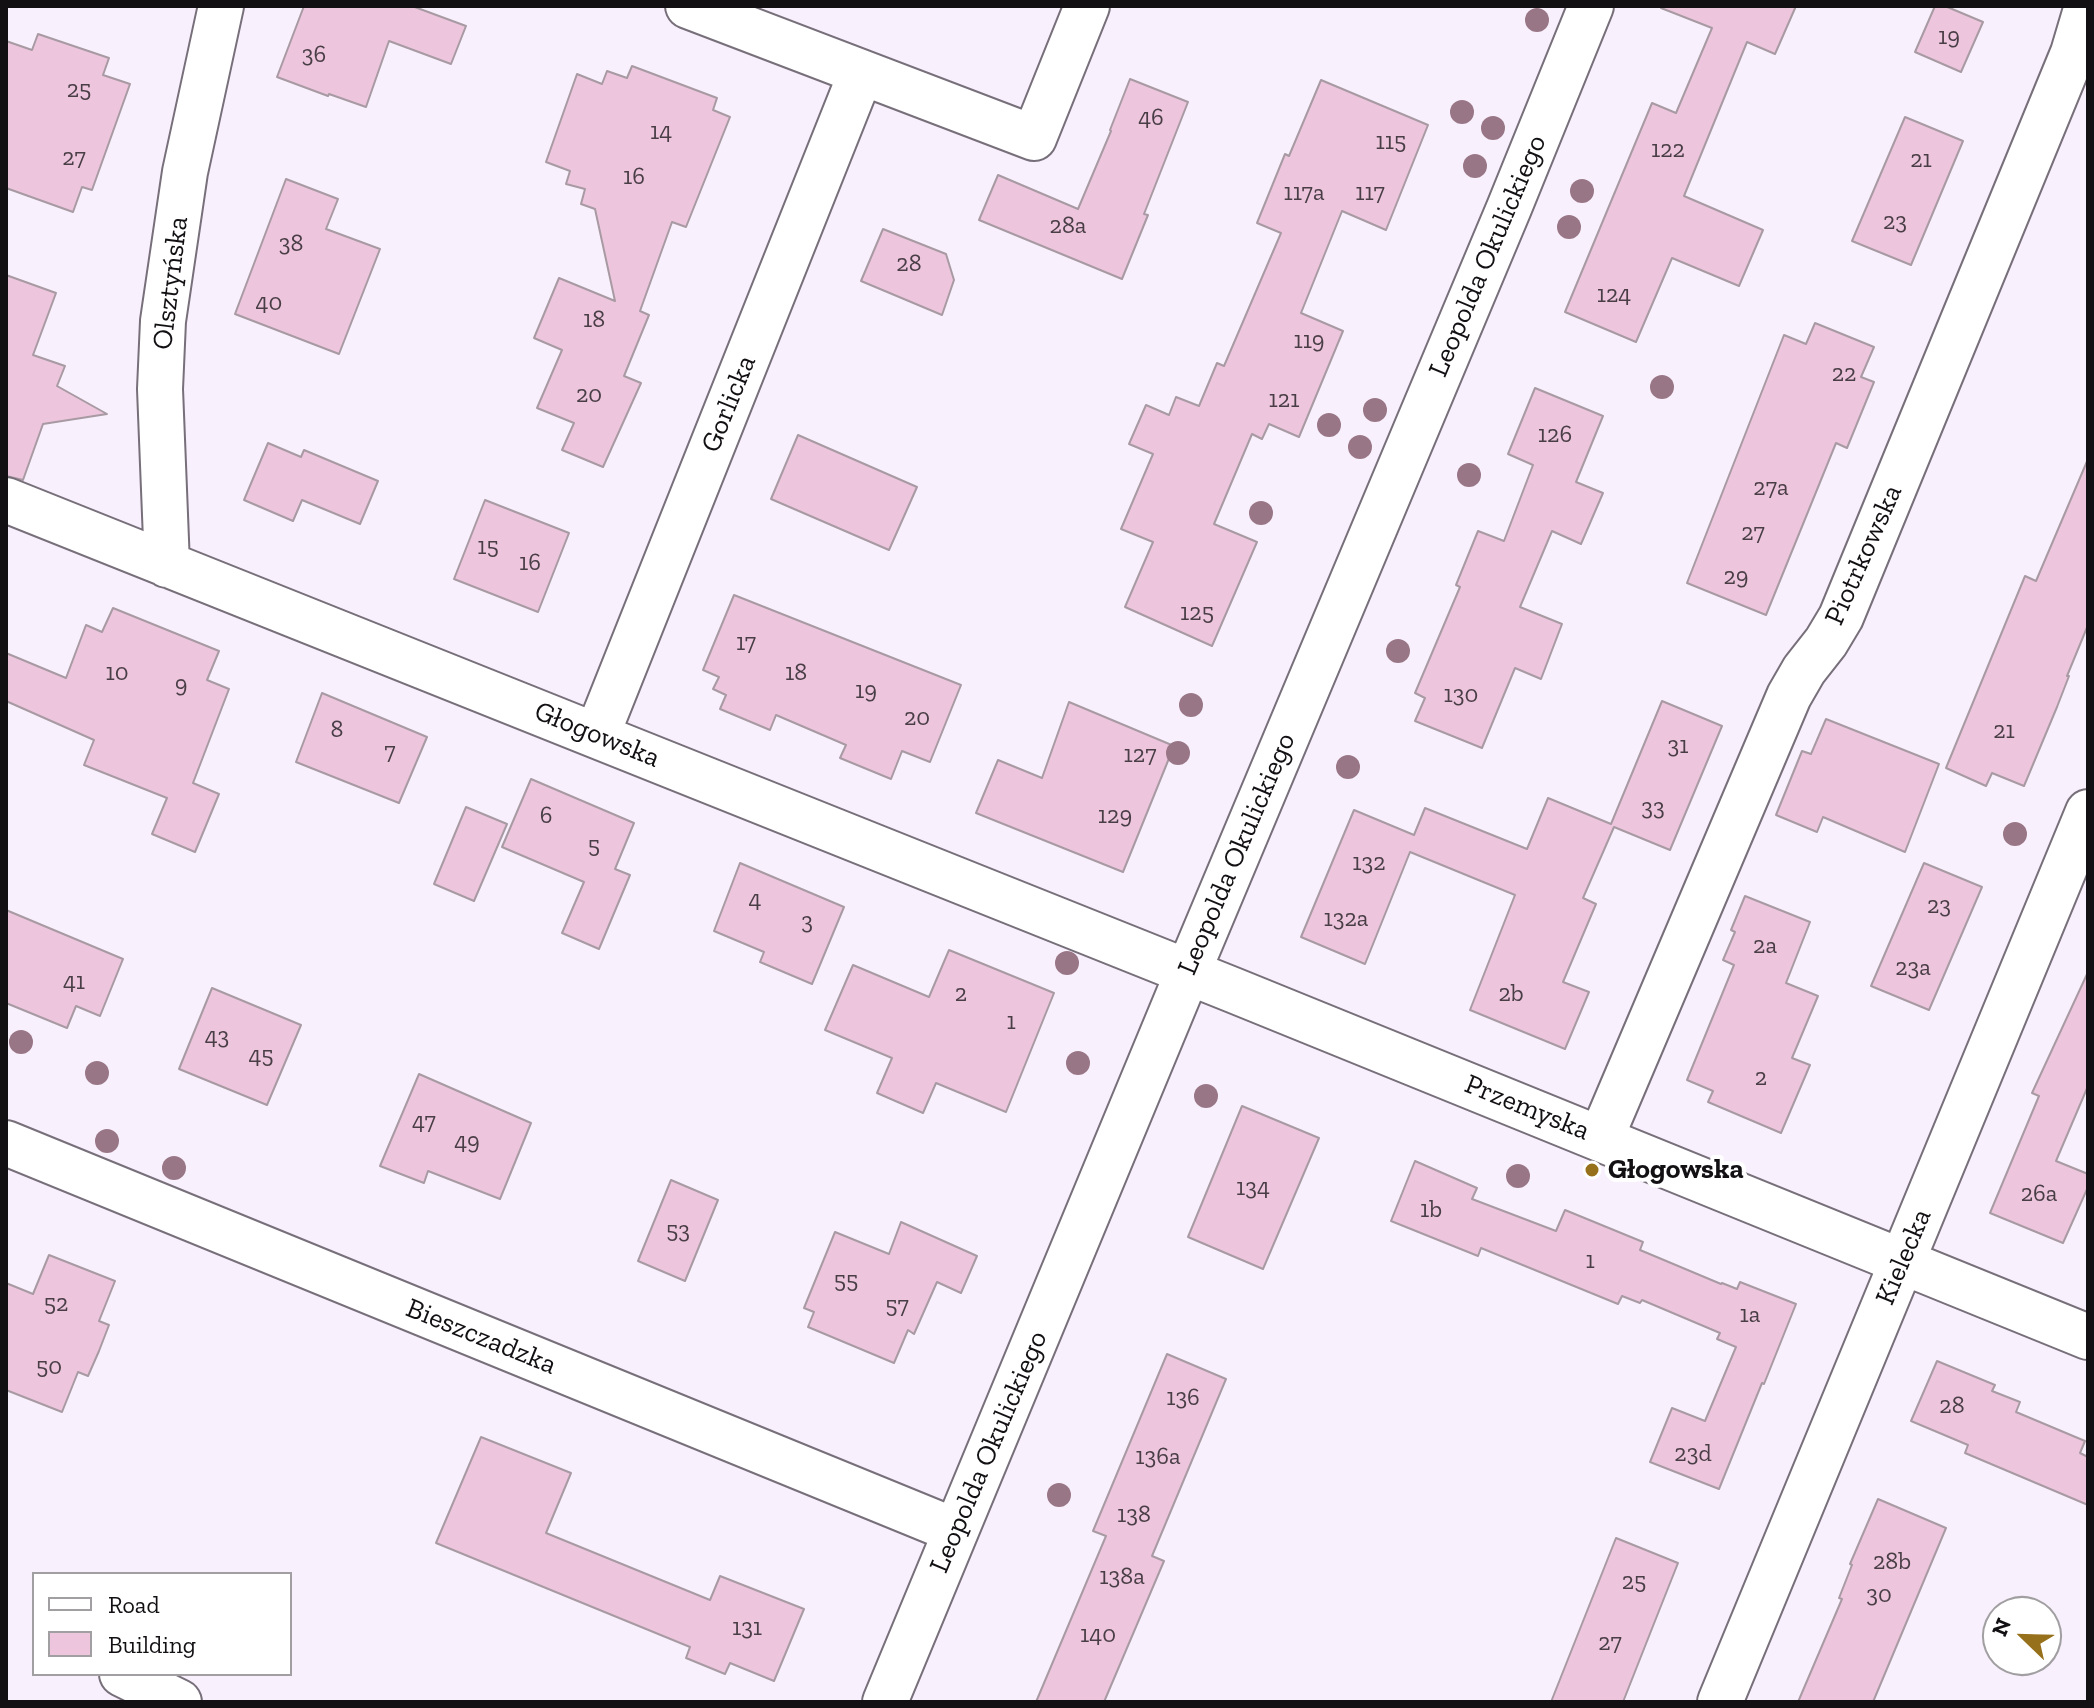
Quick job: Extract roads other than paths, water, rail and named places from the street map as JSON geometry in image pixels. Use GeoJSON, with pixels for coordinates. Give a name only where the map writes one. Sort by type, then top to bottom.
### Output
{"type":"FeatureCollection","features":[{"type":"Feature","properties":{"kind":"street","name":"Olsztyńska"},"geometry":{"type":"LineString","coordinates":[[167,565],[160,405],[163,321],[185,172],[221,6]]}},
{"type":"Feature","properties":{"kind":"street"},"geometry":{"type":"LineString","coordinates":[[688,6],[1034,138],[1087,6]]}},
{"type":"Feature","properties":{"kind":"street","name":"Leopolda Okulickiego"},"geometry":{"type":"LineString","coordinates":[[885,1702],[1591,6]]}},
{"type":"Feature","properties":{"kind":"street","name":"Piotrkowska"},"geometry":{"type":"LineString","coordinates":[[1601,1138],[1789,696],[1841,617],[2073,53],[2087,6]]}},
{"type":"Feature","properties":{"kind":"street","name":"Gorlicka"},"geometry":{"type":"LineString","coordinates":[[597,735],[861,73]]}},
{"type":"Feature","properties":{"kind":"street","name":"Głogowska"},"geometry":{"type":"LineString","coordinates":[[6,500],[1188,972]]}},
{"type":"Feature","properties":{"kind":"street","name":"Kielecka"},"geometry":{"type":"LineString","coordinates":[[1720,1702],[2088,812]]}},
{"type":"Feature","properties":{"kind":"street","name":"Przemyska"},"geometry":{"type":"LineString","coordinates":[[1188,972],[2088,1337]]}},
{"type":"Feature","properties":{"kind":"street","name":"Bieszczadzka"},"geometry":{"type":"LineString","coordinates":[[6,1143],[956,1531]]}},
{"type":"Feature","properties":{"kind":"street"},"geometry":{"type":"LineString","coordinates":[[126,1676],[179,1702]]}},
{"type":"Feature","properties":{"kind":"place","name":"Głogowska"},"geometry":{"type":"Point","coordinates":[1592,1170]}}]}
